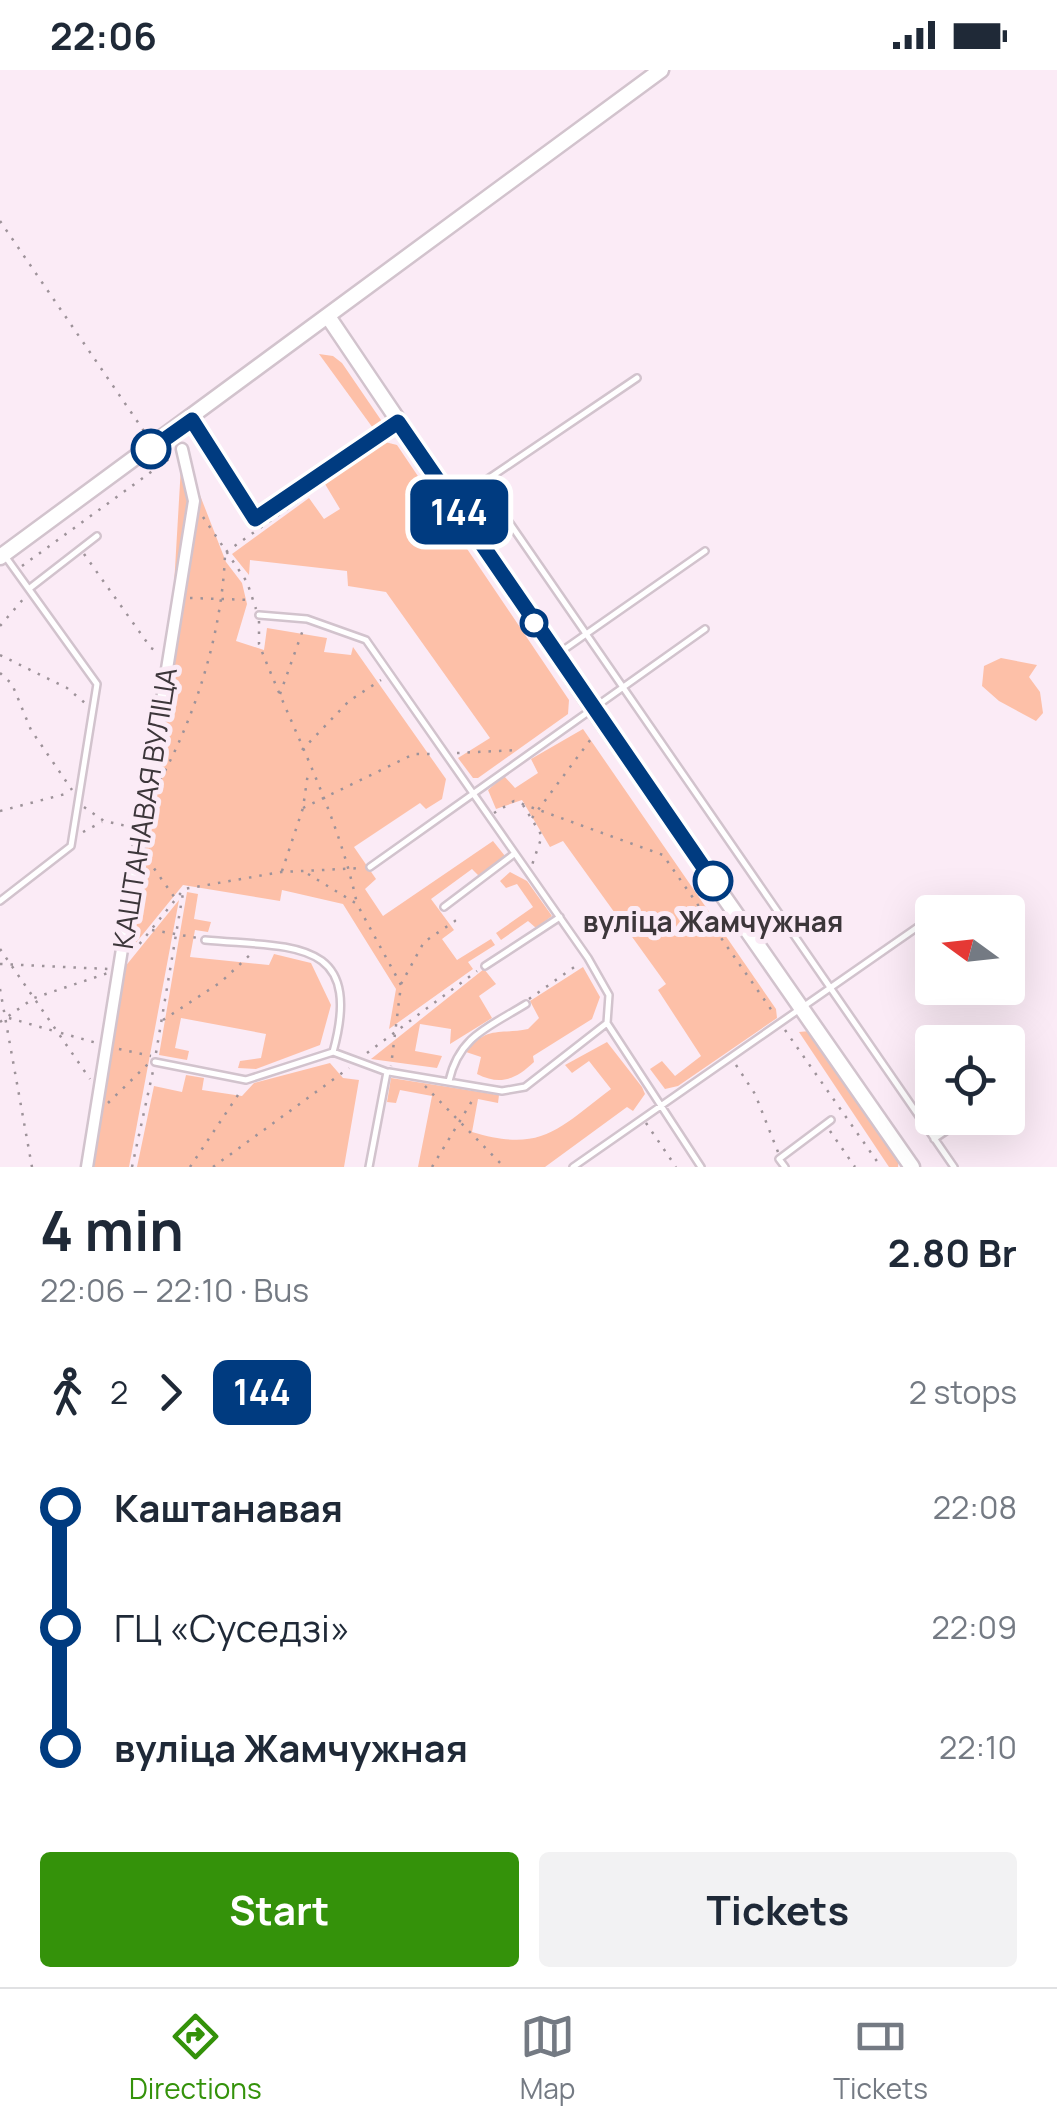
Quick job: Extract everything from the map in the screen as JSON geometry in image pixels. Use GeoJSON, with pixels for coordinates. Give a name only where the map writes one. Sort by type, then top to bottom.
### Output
{"type":"FeatureCollection","features":[{"type":"Feature","properties":{"kind":"main road"},"geometry":{"type":"LineString","coordinates":[[2,557],[192,420],[658,71]]}},
{"type":"Feature","properties":{"kind":"main road"},"geometry":{"type":"LineString","coordinates":[[329,318],[907,1165]]}},
{"type":"Feature","properties":{"kind":"street","name":"КАШТАНАВАЯ ВУЛІЦА"},"geometry":{"type":"LineString","coordinates":[[87,1167],[194,501],[182,449]]}},
{"type":"Feature","properties":{"kind":"lane"},"geometry":{"type":"LineString","coordinates":[[636,378],[482,484],[954,1167]]}},
{"type":"Feature","properties":{"kind":"lane"},"geometry":{"type":"LineString","coordinates":[[192,420],[255,519],[398,422]]}},
{"type":"Feature","properties":{"kind":"lane"},"geometry":{"type":"LineString","coordinates":[[30,588],[97,536]]}},
{"type":"Feature","properties":{"kind":"lane"},"geometry":{"type":"LineString","coordinates":[[557,655],[705,551]]}},
{"type":"Feature","properties":{"kind":"lane"},"geometry":{"type":"LineString","coordinates":[[0,901],[71,846],[97,684],[30,588],[2,557]]}},
{"type":"Feature","properties":{"kind":"lane"},"geometry":{"type":"LineString","coordinates":[[258,615],[306,619],[366,640],[588,958],[609,995],[607,1023],[701,1167]]}},
{"type":"Feature","properties":{"kind":"lane"},"geometry":{"type":"LineString","coordinates":[[370,867],[591,706],[705,629]]}},
{"type":"Feature","properties":{"kind":"lane"},"geometry":{"type":"LineString","coordinates":[[444,907],[514,854]]}},
{"type":"Feature","properties":{"kind":"lane"},"geometry":{"type":"LineString","coordinates":[[485,966],[560,917]]}},
{"type":"Feature","properties":{"kind":"lane"},"geometry":{"type":"LineString","coordinates":[[572,1167],[915,929]]}},
{"type":"Feature","properties":{"kind":"lane"},"geometry":{"type":"LineString","coordinates":[[205,940],[308,950],[328,964],[343,994],[333,1052]]}},
{"type":"Feature","properties":{"kind":"lane"},"geometry":{"type":"LineString","coordinates":[[448,1081],[454,1056],[464,1044],[526,1004]]}},
{"type":"Feature","properties":{"kind":"lane"},"geometry":{"type":"LineString","coordinates":[[155,1059],[246,1080],[333,1052],[388,1072],[502,1091],[525,1087],[607,1023]]}},
{"type":"Feature","properties":{"kind":"lane"},"geometry":{"type":"LineString","coordinates":[[370,1167],[388,1072]]}},
{"type":"Feature","properties":{"kind":"lane"},"geometry":{"type":"LineString","coordinates":[[785,1167],[779,1158],[828,1122]]}},
{"type":"Feature","properties":{"kind":"lane"},"geometry":{"type":"LineString","coordinates":[[934,1139],[940,1135]]}},
{"type":"Feature","properties":{"kind":"path"},"geometry":{"type":"LineString","coordinates":[[0,221],[148,436],[169,430],[172,434]]}},
{"type":"Feature","properties":{"kind":"path"},"geometry":{"type":"LineString","coordinates":[[16,570],[182,449]]}},
{"type":"Feature","properties":{"kind":"path"},"geometry":{"type":"LineString","coordinates":[[225,553],[322,486],[317,478]]}},
{"type":"Feature","properties":{"kind":"path"},"geometry":{"type":"LineString","coordinates":[[194,501],[247,582],[258,615],[259,644],[301,752],[324,798],[350,869],[356,904],[401,985]]}},
{"type":"Feature","properties":{"kind":"path"},"geometry":{"type":"LineString","coordinates":[[80,549],[150,648],[168,656]]}},
{"type":"Feature","properties":{"kind":"path"},"geometry":{"type":"LineString","coordinates":[[160,780],[184,732],[224,597],[225,553]]}},
{"type":"Feature","properties":{"kind":"path"},"geometry":{"type":"LineString","coordinates":[[0,626],[10,619],[30,588]]}},
{"type":"Feature","properties":{"kind":"path"},"geometry":{"type":"LineString","coordinates":[[176,598],[254,600]]}},
{"type":"Feature","properties":{"kind":"path"},"geometry":{"type":"LineString","coordinates":[[279,696],[306,619]]}},
{"type":"Feature","properties":{"kind":"path"},"geometry":{"type":"LineString","coordinates":[[0,655],[67,688],[94,710]]}},
{"type":"Feature","properties":{"kind":"path"},"geometry":{"type":"LineString","coordinates":[[0,673],[12,684],[31,730],[73,792],[0,811]]}},
{"type":"Feature","properties":{"kind":"path"},"geometry":{"type":"LineString","coordinates":[[301,752],[348,700],[390,674]]}},
{"type":"Feature","properties":{"kind":"path"},"geometry":{"type":"LineString","coordinates":[[532,818],[603,723]]}},
{"type":"Feature","properties":{"kind":"path"},"geometry":{"type":"LineString","coordinates":[[303,808],[414,754],[531,750]]}},
{"type":"Feature","properties":{"kind":"path"},"geometry":{"type":"LineString","coordinates":[[281,872],[303,808],[309,768]]}},
{"type":"Feature","properties":{"kind":"path"},"geometry":{"type":"LineString","coordinates":[[489,817],[514,801],[663,855],[881,1167]]}},
{"type":"Feature","properties":{"kind":"path"},"geometry":{"type":"LineString","coordinates":[[80,804],[104,822],[142,829]]}},
{"type":"Feature","properties":{"kind":"path"},"geometry":{"type":"LineString","coordinates":[[522,804],[542,836],[530,872]]}},
{"type":"Feature","properties":{"kind":"path"},"geometry":{"type":"LineString","coordinates":[[74,836],[104,822]]}},
{"type":"Feature","properties":{"kind":"path"},"geometry":{"type":"LineString","coordinates":[[139,848],[176,900]]}},
{"type":"Feature","properties":{"kind":"path"},"geometry":{"type":"LineString","coordinates":[[0,1022],[34,998],[119,969],[184,889],[281,872],[370,867]]}},
{"type":"Feature","properties":{"kind":"path"},"geometry":{"type":"LineString","coordinates":[[306,873],[356,904]]}},
{"type":"Feature","properties":{"kind":"path"},"geometry":{"type":"LineString","coordinates":[[132,1167],[184,889]]}},
{"type":"Feature","properties":{"kind":"path"},"geometry":{"type":"LineString","coordinates":[[388,1072],[398,1028],[401,985],[424,942],[455,921],[444,907]]}},
{"type":"Feature","properties":{"kind":"path"},"geometry":{"type":"LineString","coordinates":[[151,930],[205,940]]}},
{"type":"Feature","properties":{"kind":"path"},"geometry":{"type":"LineString","coordinates":[[162,1021],[221,982],[260,945]]}},
{"type":"Feature","properties":{"kind":"path"},"geometry":{"type":"LineString","coordinates":[[0,950],[100,1092]]}},
{"type":"Feature","properties":{"kind":"path"},"geometry":{"type":"LineString","coordinates":[[526,1004],[588,958]]}},
{"type":"Feature","properties":{"kind":"path"},"geometry":{"type":"LineString","coordinates":[[0,964],[119,969]]}},
{"type":"Feature","properties":{"kind":"path"},"geometry":{"type":"LineString","coordinates":[[0,988],[32,1167]]}},
{"type":"Feature","properties":{"kind":"path"},"geometry":{"type":"LineString","coordinates":[[7,1017],[155,1059]]}},
{"type":"Feature","properties":{"kind":"path"},"geometry":{"type":"LineString","coordinates":[[732,1058],[755,1094],[779,1158]]}},
{"type":"Feature","properties":{"kind":"path"},"geometry":{"type":"LineString","coordinates":[[96,1114],[155,1059]]}},
{"type":"Feature","properties":{"kind":"path"},"geometry":{"type":"LineString","coordinates":[[413,1076],[461,1119],[504,1167]]}},
{"type":"Feature","properties":{"kind":"path"},"geometry":{"type":"LineString","coordinates":[[190,1167],[246,1080]]}},
{"type":"Feature","properties":{"kind":"path"},"geometry":{"type":"LineString","coordinates":[[432,1167],[480,1087]]}},
{"type":"Feature","properties":{"kind":"path"},"geometry":{"type":"LineString","coordinates":[[642,1118],[676,1167]]}},
{"type":"Feature","properties":{"kind":"path"},"geometry":{"type":"LineString","coordinates":[[828,1122],[855,1167]]}},
{"type":"Feature","properties":{"kind":"shaded area"},"geometry":{"type":"Polygon","coordinates":[[[319,354],[333,356],[342,363],[383,423],[378,435],[319,354]]]}},
{"type":"Feature","properties":{"kind":"shaded area"},"geometry":{"type":"Polygon","coordinates":[[[385,442],[397,445],[569,700],[568,714],[478,778],[473,778],[458,758],[490,738],[386,592],[348,586],[347,571],[250,560],[249,575],[232,554],[309,498],[324,519],[340,509],[325,484],[385,442]]]}},
{"type":"Feature","properties":{"kind":"shaded area"},"geometry":{"type":"Polygon","coordinates":[[[182,449],[226,562],[242,583],[247,604],[236,641],[264,650],[267,628],[327,638],[324,652],[351,655],[353,647],[446,779],[442,799],[426,809],[420,803],[354,847],[376,879],[365,889],[383,916],[493,841],[505,856],[479,876],[472,869],[431,899],[454,930],[442,939],[457,960],[491,939],[495,945],[468,962],[473,969],[389,1029],[396,989],[343,904],[282,890],[280,901],[183,885],[126,955],[169,671],[182,449]]]}},
{"type":"Feature","properties":{"kind":"shaded area"},"geometry":{"type":"Polygon","coordinates":[[[1001,658],[1037,665],[1029,677],[1040,692],[1043,713],[1036,721],[999,701],[982,686],[984,666],[1001,658]]]}},
{"type":"Feature","properties":{"kind":"shaded area"},"geometry":{"type":"Polygon","coordinates":[[[583,729],[776,1009],[777,1018],[678,1086],[665,1089],[650,1069],[662,1061],[675,1076],[701,1056],[658,990],[666,984],[563,841],[550,847],[522,800],[496,809],[488,790],[504,776],[515,788],[538,773],[531,759],[583,729]]]}},
{"type":"Feature","properties":{"kind":"shaded area"},"geometry":{"type":"Polygon","coordinates":[[[510,872],[527,881],[552,916],[536,928],[528,921],[501,940],[496,933],[533,907],[517,884],[506,888],[500,881],[510,872]]]}},
{"type":"Feature","properties":{"kind":"shaded area"},"geometry":{"type":"Polygon","coordinates":[[[187,892],[198,894],[194,919],[211,922],[208,932],[195,930],[190,957],[269,965],[274,954],[311,963],[331,1005],[320,1045],[256,1069],[238,1068],[240,1061],[261,1058],[266,1034],[181,1018],[175,1048],[189,1051],[187,1060],[159,1055],[187,892]]]}},
{"type":"Feature","properties":{"kind":"shaded area"},"geometry":{"type":"Polygon","coordinates":[[[179,900],[129,1167],[94,1167],[124,968],[179,900]]]}},
{"type":"Feature","properties":{"kind":"shaded area"},"geometry":{"type":"Polygon","coordinates":[[[583,967],[600,997],[592,1019],[533,1056],[534,1062],[521,1073],[501,1080],[477,1074],[481,1057],[466,1052],[487,1034],[528,1029],[539,1018],[530,1001],[583,967]]]}},
{"type":"Feature","properties":{"kind":"shaded area"},"geometry":{"type":"Polygon","coordinates":[[[484,969],[496,984],[479,996],[492,1018],[450,1044],[451,1029],[420,1024],[415,1051],[442,1056],[437,1068],[371,1059],[484,969]]]}},
{"type":"Feature","properties":{"kind":"shaded area"},"geometry":{"type":"Polygon","coordinates":[[[810,1031],[899,1157],[898,1167],[889,1167],[799,1032],[810,1031]]]}},
{"type":"Feature","properties":{"kind":"shaded area"},"geometry":{"type":"Polygon","coordinates":[[[607,1042],[645,1094],[633,1111],[627,1107],[545,1167],[418,1167],[432,1096],[400,1090],[396,1103],[387,1102],[391,1078],[499,1095],[498,1103],[478,1099],[472,1132],[516,1140],[533,1138],[562,1126],[611,1089],[589,1061],[572,1073],[565,1065],[607,1042]]]}},
{"type":"Feature","properties":{"kind":"shaded area"},"geometry":{"type":"Polygon","coordinates":[[[330,1063],[343,1078],[359,1080],[344,1167],[137,1167],[154,1086],[182,1092],[186,1075],[204,1078],[202,1090],[242,1096],[254,1083],[330,1063]]]}},
{"type":"Feature","properties":{"kind":"bus line","name":"144"},"geometry":{"type":"LineString","coordinates":[[151,449],[192,420],[255,519],[398,422],[713,881]]}},
{"type":"Feature","properties":{"kind":"place","name":"вуліца Жамчужная"},"geometry":{"type":"Point","coordinates":[713,881]}}]}
